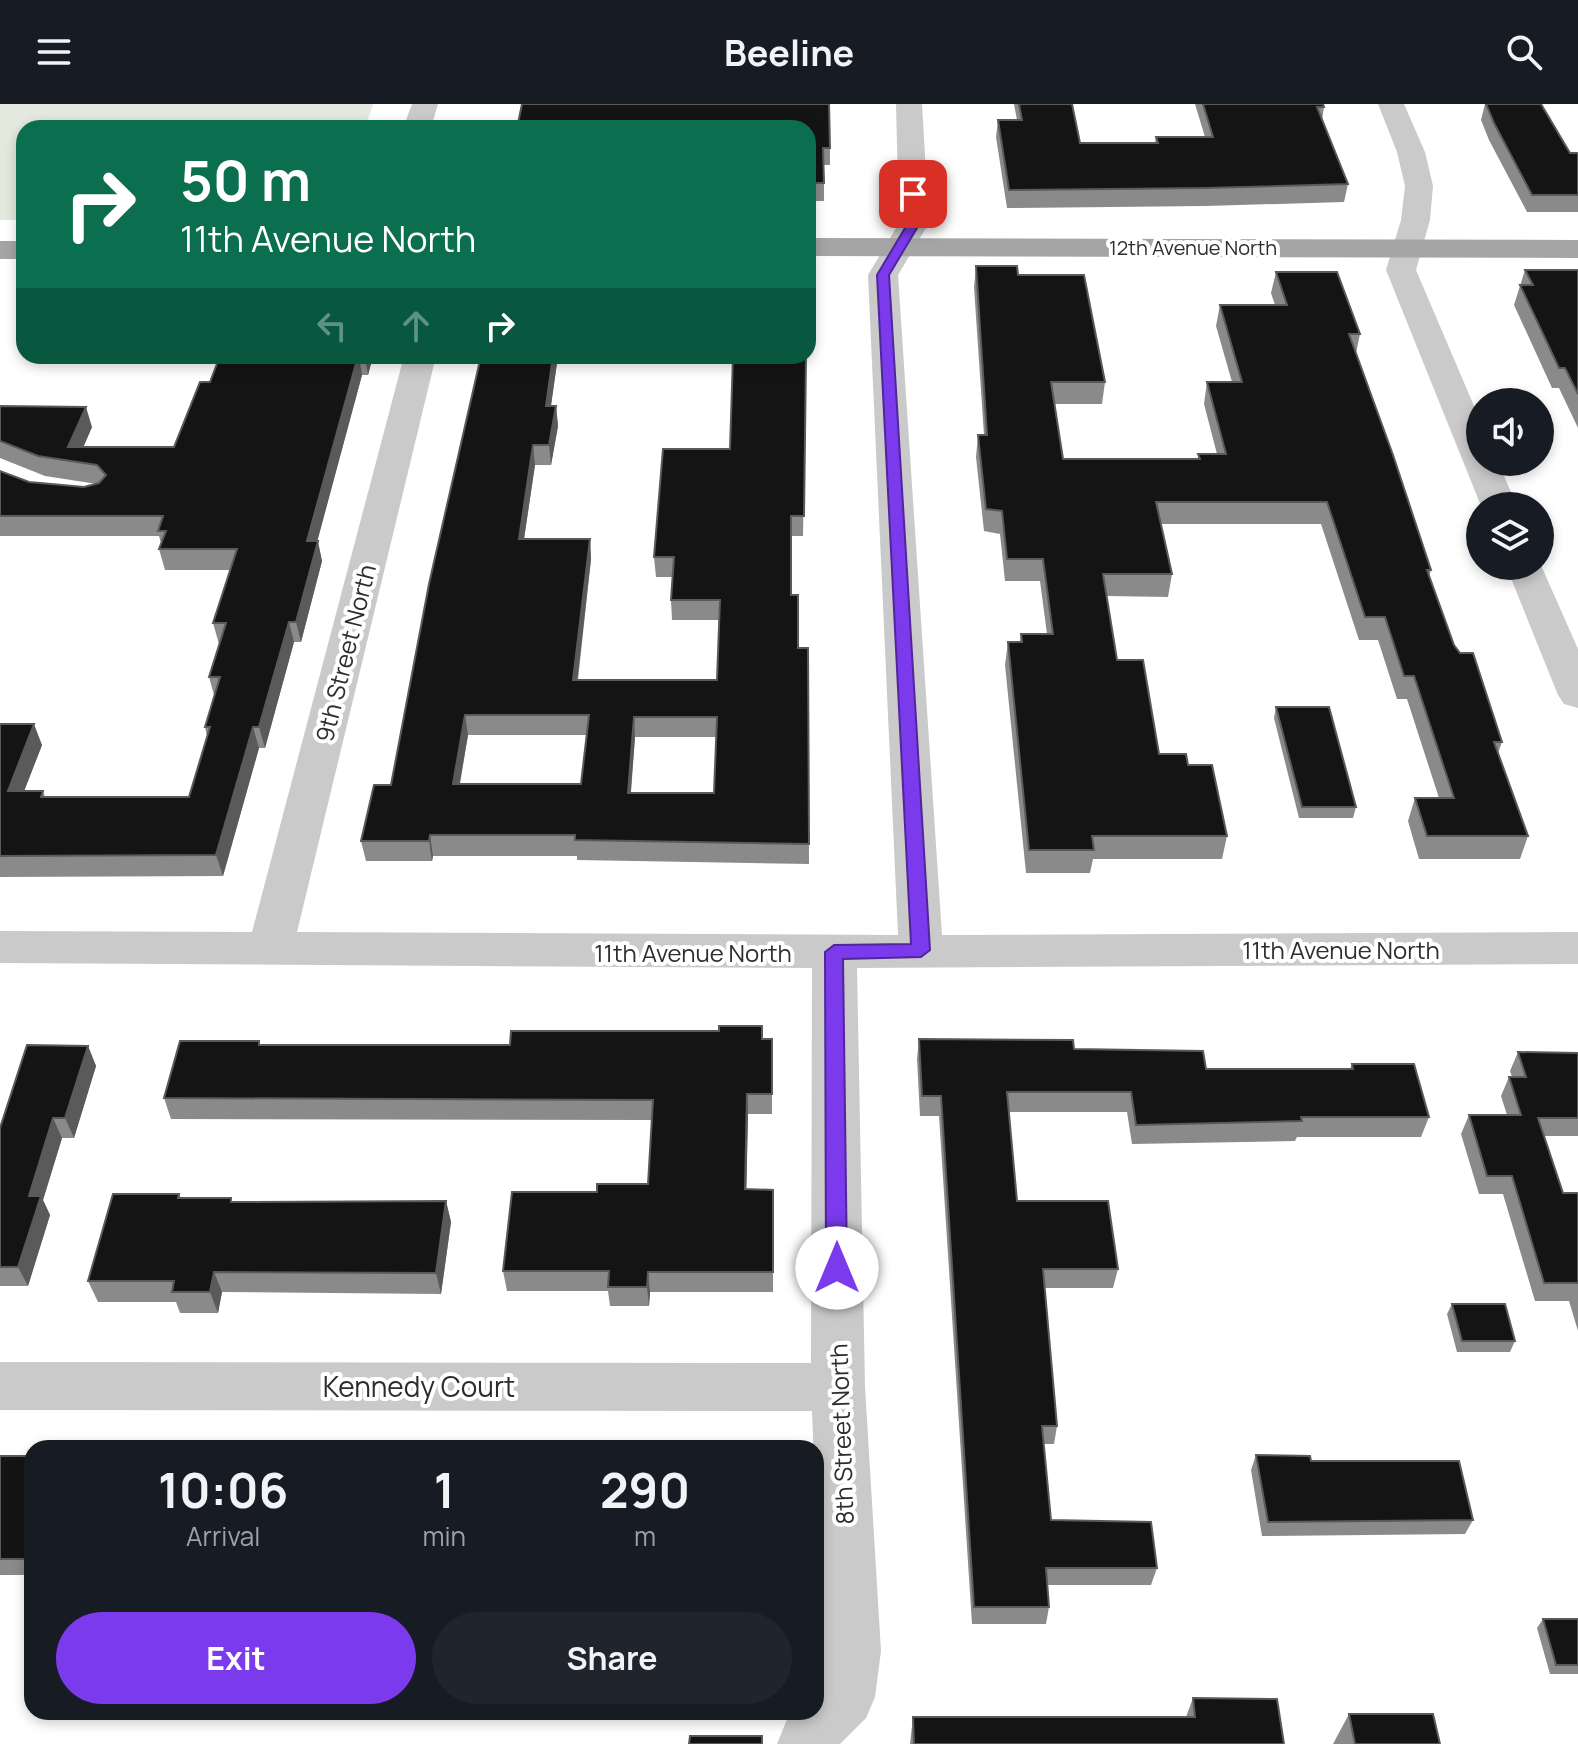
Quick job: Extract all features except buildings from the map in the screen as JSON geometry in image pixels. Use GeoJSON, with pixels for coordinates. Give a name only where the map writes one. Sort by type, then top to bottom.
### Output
{"type":"FeatureCollection","features":[{"type":"Feature","properties":{"kind":"main road","name":"12th Avenue North"},"geometry":{"type":"LineString","coordinates":[[816,247],[1578,249]]}},
{"type":"Feature","properties":{"kind":"street"},"geometry":{"type":"LineString","coordinates":[[909,104],[914,223],[883,275],[921,950]]}},
{"type":"Feature","properties":{"kind":"street"},"geometry":{"type":"LineString","coordinates":[[1391,104],[1419,169],[1421,184],[1417,226],[1401,270],[1466,427]]}},
{"type":"Feature","properties":{"kind":"street","name":"9th Street North"},"geometry":{"type":"LineString","coordinates":[[270,950],[418,364]]}},
{"type":"Feature","properties":{"kind":"street"},"geometry":{"type":"LineString","coordinates":[[1530,580],[1578,695]]}},
{"type":"Feature","properties":{"kind":"street","name":"11th Avenue North"},"geometry":{"type":"LineString","coordinates":[[5,960],[270,950],[834,952],[1578,948]]}},
{"type":"Feature","properties":{"kind":"street","name":"8th Street North"},"geometry":{"type":"LineString","coordinates":[[824,1717],[845,1697],[851,1651],[838,1387],[834,952]]}},
{"type":"Feature","properties":{"kind":"street","name":"Kennedy Court"},"geometry":{"type":"LineString","coordinates":[[0,1386],[838,1387]]}},
{"type":"Feature","properties":{"kind":"street","name":"8th Street North"},"geometry":{"type":"LineString","coordinates":[[808,1744],[815,1726],[821,1720]]}},
{"type":"Feature","properties":{"kind":"shaded area"},"geometry":{"type":"Polygon","coordinates":[[[0,104],[373,104],[368,120],[16,120],[16,220],[0,220],[0,104]]]}},
{"type":"Feature","properties":{"kind":"route"},"geometry":{"type":"LineString","coordinates":[[837,1268],[834,952],[921,950],[883,275],[914,223],[913,194]]}}]}
